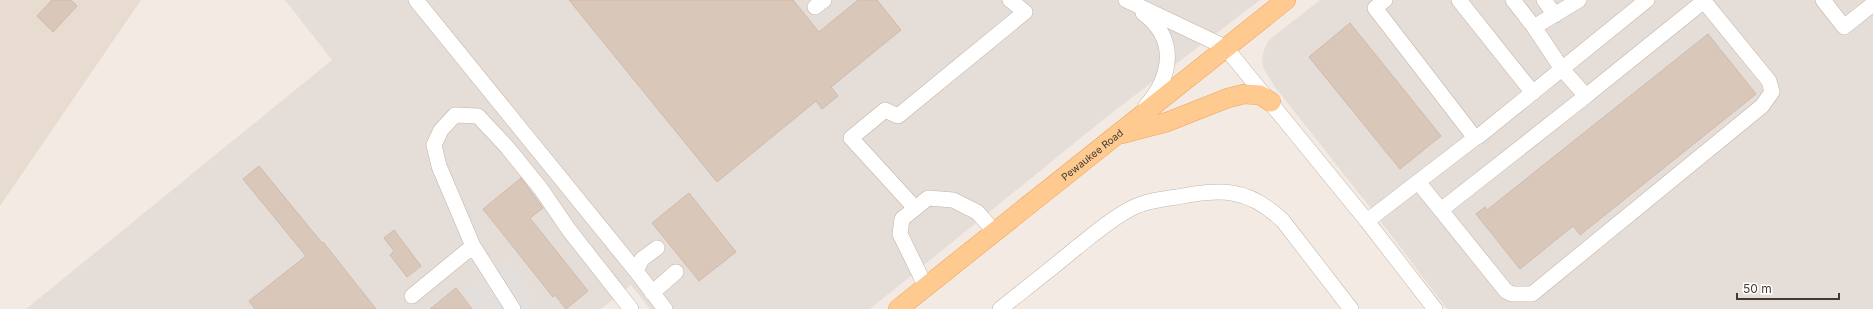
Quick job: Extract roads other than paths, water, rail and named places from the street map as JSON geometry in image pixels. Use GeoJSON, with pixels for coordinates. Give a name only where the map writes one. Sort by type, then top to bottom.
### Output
{"type":"FeatureCollection","features":[{"type":"Feature","properties":{"kind":"main road","name":"Pewaukee Road"},"geometry":{"type":"LineString","coordinates":[[898,309],[1286,0]]}},
{"type":"Feature","properties":{"kind":"main road"},"geometry":{"type":"LineString","coordinates":[[1123,129],[1167,122],[1228,98],[1244,94],[1260,95],[1270,102]]}},
{"type":"Feature","properties":{"kind":"street"},"geometry":{"type":"LineString","coordinates":[[416,0],[636,271],[665,309]]}},
{"type":"Feature","properties":{"kind":"street"},"geometry":{"type":"LineString","coordinates":[[915,208],[852,138],[885,110],[898,116],[1025,12],[1010,0]]}},
{"type":"Feature","properties":{"kind":"street"},"geometry":{"type":"LineString","coordinates":[[1125,0],[1226,47],[1436,309]]}},
{"type":"Feature","properties":{"kind":"street"},"geometry":{"type":"LineString","coordinates":[[1123,129],[1158,89],[1167,69],[1168,53],[1162,34],[1152,20],[1125,0]]}},
{"type":"Feature","properties":{"kind":"street"},"geometry":{"type":"LineString","coordinates":[[1385,0],[1375,8],[1475,138]]}},
{"type":"Feature","properties":{"kind":"street"},"geometry":{"type":"LineString","coordinates":[[1459,0],[1533,93]]}},
{"type":"Feature","properties":{"kind":"street"},"geometry":{"type":"LineString","coordinates":[[1513,0],[1534,27],[1562,69],[1586,96]]}},
{"type":"Feature","properties":{"kind":"street"},"geometry":{"type":"LineString","coordinates":[[1544,0],[1555,15]]}},
{"type":"Feature","properties":{"kind":"street"},"geometry":{"type":"LineString","coordinates":[[1534,27],[1579,0]]}},
{"type":"Feature","properties":{"kind":"street"},"geometry":{"type":"LineString","coordinates":[[1367,221],[1479,136],[1647,0]]}},
{"type":"Feature","properties":{"kind":"street"},"geometry":{"type":"LineString","coordinates":[[1822,0],[1844,27],[1873,4]]}},
{"type":"Feature","properties":{"kind":"street"},"geometry":{"type":"LineString","coordinates":[[1419,183],[1506,290],[1512,294],[1532,294],[1762,106],[1772,92],[1769,81],[1704,1],[1441,210]]}},
{"type":"Feature","properties":{"kind":"street"},"geometry":{"type":"LineString","coordinates":[[513,309],[473,246],[438,166],[434,145],[441,130],[455,115],[478,116],[507,147],[541,189],[569,230],[631,309]]}},
{"type":"Feature","properties":{"kind":"street"},"geometry":{"type":"LineString","coordinates":[[1000,309],[1112,220],[1134,207],[1163,199],[1225,191],[1243,195],[1270,208],[1283,221],[1351,309]]}},
{"type":"Feature","properties":{"kind":"street"},"geometry":{"type":"LineString","coordinates":[[926,287],[900,234],[902,219],[915,208],[928,198],[953,200],[977,212],[995,232]]}},
{"type":"Feature","properties":{"kind":"street"},"geometry":{"type":"LineString","coordinates":[[412,296],[473,246]]}},
{"type":"Feature","properties":{"kind":"street"},"geometry":{"type":"LineString","coordinates":[[636,271],[642,260],[656,248]]}},
{"type":"Feature","properties":{"kind":"street"},"geometry":{"type":"LineString","coordinates":[[652,293],[676,272]]}}]}
